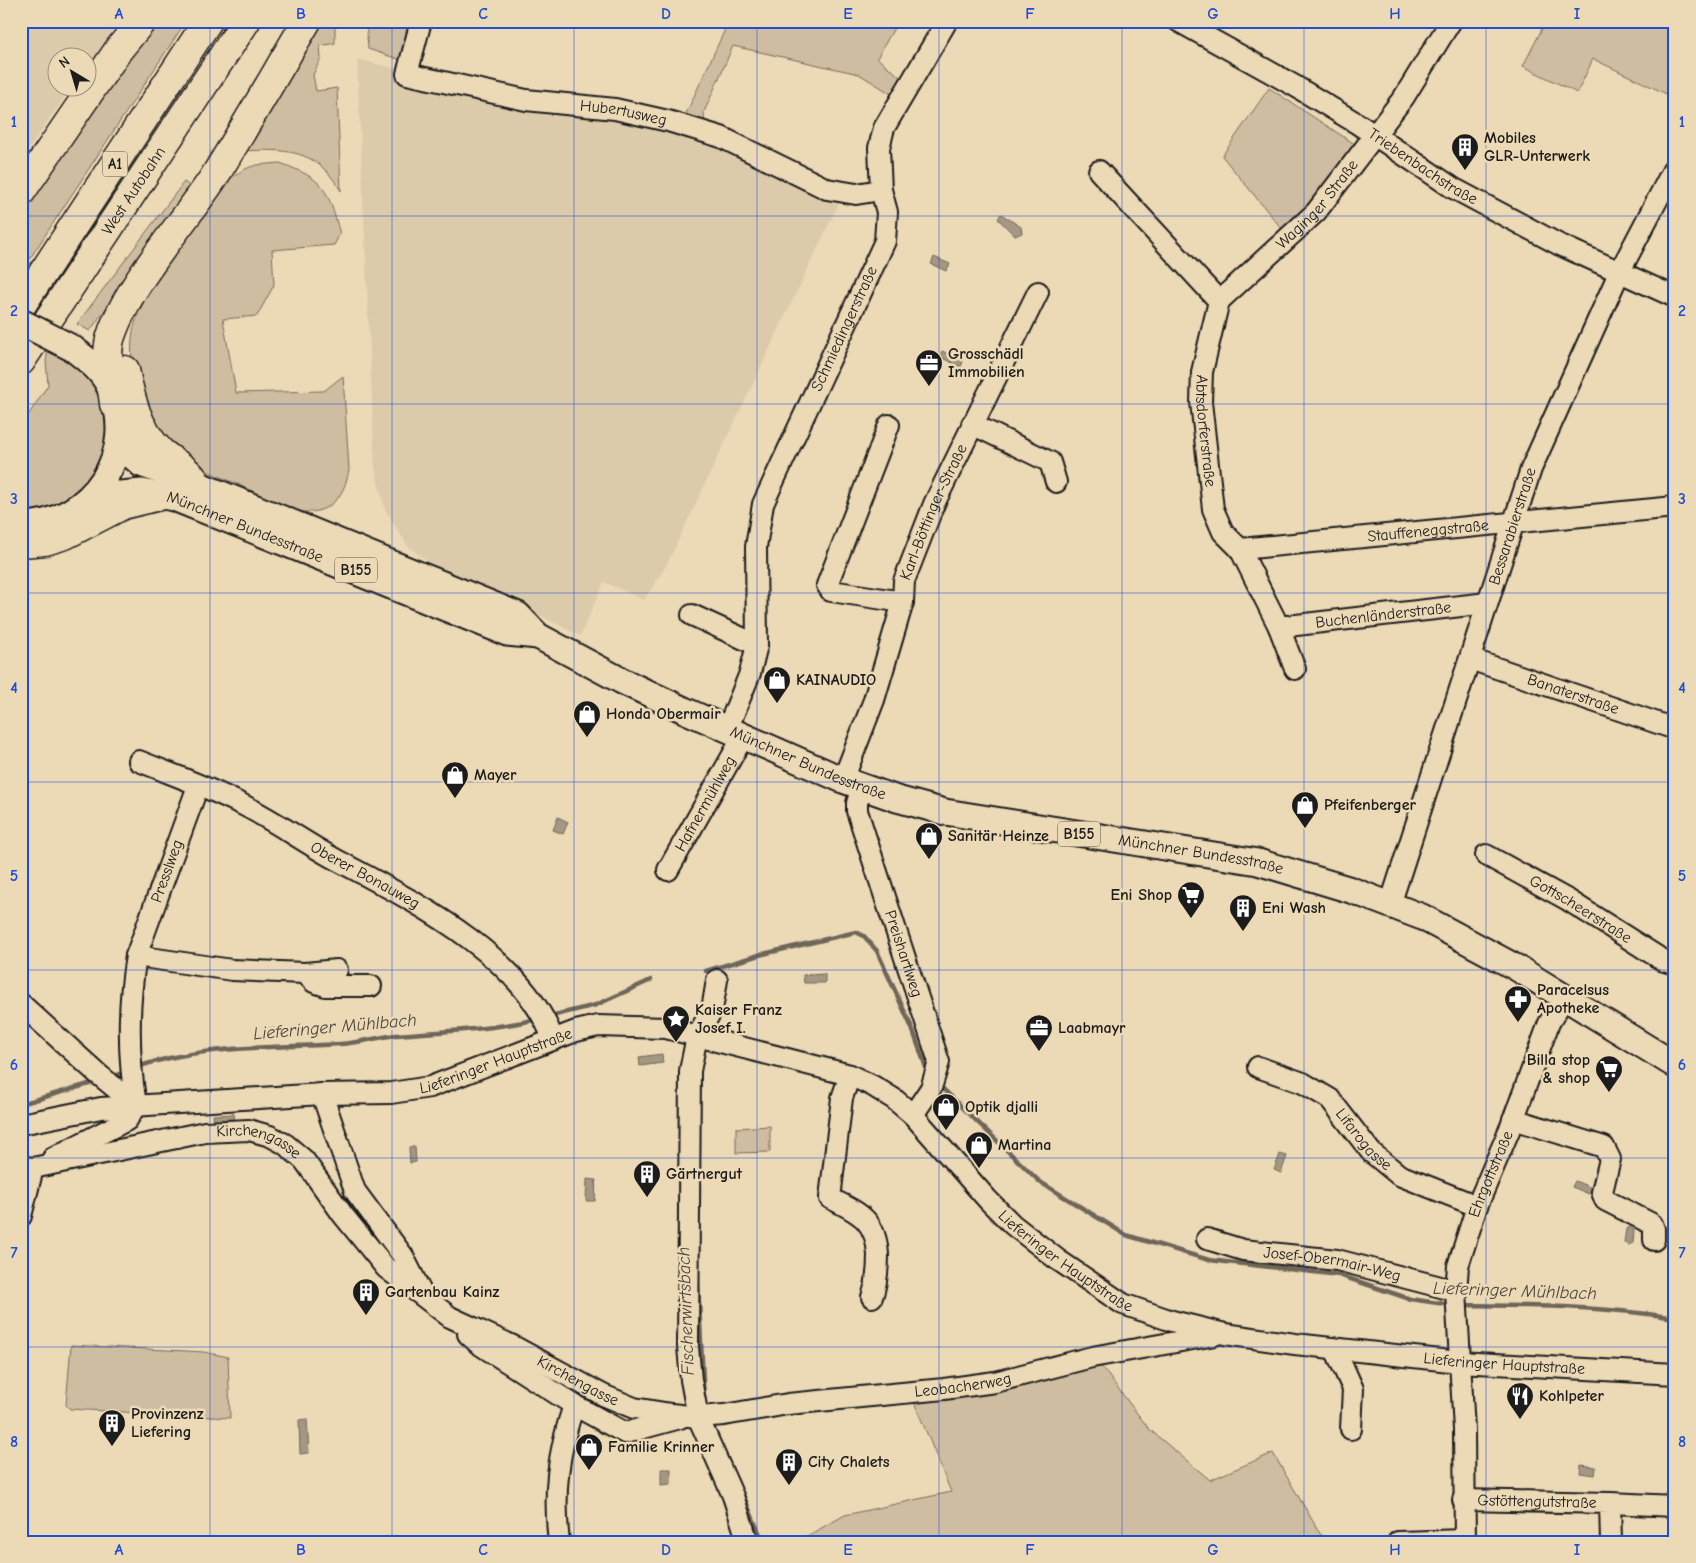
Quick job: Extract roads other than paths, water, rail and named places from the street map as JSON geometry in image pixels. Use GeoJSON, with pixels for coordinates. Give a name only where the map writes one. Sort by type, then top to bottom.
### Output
{"type":"FeatureCollection","features":[{"type":"Feature","properties":{"kind":"highway"},"geometry":{"type":"LineString","coordinates":[[21,192],[119,49],[142,21]]}},
{"type":"Feature","properties":{"kind":"highway","name":"West Autobahn"},"geometry":{"type":"LineString","coordinates":[[21,306],[208,21]]}},
{"type":"Feature","properties":{"kind":"highway","name":"West Autobahn"},"geometry":{"type":"LineString","coordinates":[[21,361],[246,21]]}},
{"type":"Feature","properties":{"kind":"highway"},"geometry":{"type":"LineString","coordinates":[[197,484],[190,472],[161,451],[138,420],[130,395],[124,354],[126,331],[136,305],[308,21]]}},
{"type":"Feature","properties":{"kind":"highway"},"geometry":{"type":"LineString","coordinates":[[98,70],[119,49]]}},
{"type":"Feature","properties":{"kind":"highway"},"geometry":{"type":"LineString","coordinates":[[21,173],[73,98]]}},
{"type":"Feature","properties":{"kind":"highway"},"geometry":{"type":"LineString","coordinates":[[114,404],[109,357],[110,338],[135,289],[210,182]]}},
{"type":"Feature","properties":{"kind":"highway"},"geometry":{"type":"LineString","coordinates":[[21,543],[45,541],[65,535],[123,505],[160,496]]}},
{"type":"Feature","properties":{"kind":"main road","name":"Münchner Bundesstraße"},"geometry":{"type":"LineString","coordinates":[[21,322],[72,348],[100,372],[110,387],[118,436],[115,456],[104,480],[87,501],[65,515],[47,523],[21,525]]}},
{"type":"Feature","properties":{"kind":"main road","name":"Münchner Bundesstraße"},"geometry":{"type":"LineString","coordinates":[[118,436],[130,454],[141,464],[197,484],[518,615],[538,636],[622,681],[852,784],[946,812],[1221,854],[1298,873],[1351,890],[1422,917],[1565,996],[1675,1065]]}},
{"type":"Feature","properties":{"kind":"main road","name":"Münchner Bundesstraße"},"geometry":{"type":"LineString","coordinates":[[87,501],[125,493],[142,492],[174,498],[507,633],[538,636]]}},
{"type":"Feature","properties":{"kind":"street","name":"Hubertusweg"},"geometry":{"type":"LineString","coordinates":[[421,21],[408,74],[526,100],[615,109],[668,121],[721,136],[827,189],[856,194],[881,190]]}},
{"type":"Feature","properties":{"kind":"street","name":"Schmiedingerstraße"},"geometry":{"type":"LineString","coordinates":[[735,733],[757,645],[756,547],[763,504],[885,241],[887,212],[881,190],[880,148],[884,128],[947,21]]}},
{"type":"Feature","properties":{"kind":"street","name":"Triebenbachstraße"},"geometry":{"type":"LineString","coordinates":[[1178,21],[1295,86],[1374,135],[1453,188],[1558,244],[1675,297]]}},
{"type":"Feature","properties":{"kind":"street","name":"Waginger Straße"},"geometry":{"type":"LineString","coordinates":[[1219,301],[1316,212],[1404,97],[1450,21]]}},
{"type":"Feature","properties":{"kind":"street","name":"Bessarabierstraße"},"geometry":{"type":"LineString","coordinates":[[1390,905],[1531,469],[1619,273],[1675,166]]}},
{"type":"Feature","properties":{"kind":"street"},"geometry":{"type":"LineString","coordinates":[[1099,171],[1219,301]]}},
{"type":"Feature","properties":{"kind":"street","name":"Karl-Böttinger-Straße"},"geometry":{"type":"LineString","coordinates":[[852,784],[903,602],[904,581],[927,521],[972,424],[1038,292]]}},
{"type":"Feature","properties":{"kind":"street","name":"Abtsdorferstraße"},"geometry":{"type":"LineString","coordinates":[[1219,301],[1202,372],[1201,402],[1213,509],[1223,532],[1240,549]]}},
{"type":"Feature","properties":{"kind":"street","name":"Karl-Böttinger-Straße"},"geometry":{"type":"LineString","coordinates":[[972,424],[1050,462],[1056,482]]}},
{"type":"Feature","properties":{"kind":"street","name":"Karl-Böttinger-Straße"},"geometry":{"type":"LineString","coordinates":[[889,425],[827,585],[832,591],[903,602]]}},
{"type":"Feature","properties":{"kind":"street","name":"Stauffeneggstraße"},"geometry":{"type":"LineString","coordinates":[[1240,549],[1675,507]]}},
{"type":"Feature","properties":{"kind":"street"},"geometry":{"type":"LineString","coordinates":[[1240,549],[1279,626],[1295,669]]}},
{"type":"Feature","properties":{"kind":"street","name":"Buchenländerstraße"},"geometry":{"type":"LineString","coordinates":[[1279,626],[1487,603]]}},
{"type":"Feature","properties":{"kind":"street"},"geometry":{"type":"LineString","coordinates":[[692,615],[757,645]]}},
{"type":"Feature","properties":{"kind":"street","name":"Banaterstraße"},"geometry":{"type":"LineString","coordinates":[[1470,659],[1675,729]]}},
{"type":"Feature","properties":{"kind":"street","name":"Hafnermühlweg"},"geometry":{"type":"LineString","coordinates":[[668,870],[735,733]]}},
{"type":"Feature","properties":{"kind":"street","name":"Oberer Bonauweg"},"geometry":{"type":"LineString","coordinates":[[139,761],[238,802],[391,888],[460,932],[512,975],[547,1026]]}},
{"type":"Feature","properties":{"kind":"street","name":"Preishartlweg"},"geometry":{"type":"LineString","coordinates":[[852,784],[857,811],[939,1062],[934,1081],[913,1115]]}},
{"type":"Feature","properties":{"kind":"street","name":"Presslweg"},"geometry":{"type":"LineString","coordinates":[[136,1105],[132,1069],[132,983],[136,956],[198,786]]}},
{"type":"Feature","properties":{"kind":"street","name":"Gottscheerstraße"},"geometry":{"type":"LineString","coordinates":[[1486,855],[1568,900],[1664,961],[1675,964]]}},
{"type":"Feature","properties":{"kind":"street"},"geometry":{"type":"LineString","coordinates":[[136,956],[232,970],[306,973],[337,970]]}},
{"type":"Feature","properties":{"kind":"street"},"geometry":{"type":"LineString","coordinates":[[306,973],[314,982],[326,986],[371,986]]}},
{"type":"Feature","properties":{"kind":"street"},"geometry":{"type":"LineString","coordinates":[[718,980],[712,1010],[697,1036],[690,1071],[688,1347],[691,1380],[691,1416],[733,1496],[748,1542]]}},
{"type":"Feature","properties":{"kind":"street","name":"Ehrgottstraße"},"geometry":{"type":"LineString","coordinates":[[1459,1362],[1456,1300],[1462,1248],[1549,1023],[1565,996]]}},
{"type":"Feature","properties":{"kind":"street"},"geometry":{"type":"LineString","coordinates":[[21,1004],[136,1105],[127,1120],[27,1167],[21,1216]]}},
{"type":"Feature","properties":{"kind":"street","name":"Lieferinger Hauptstraße"},"geometry":{"type":"LineString","coordinates":[[21,1124],[101,1108],[322,1094],[391,1092],[430,1086],[547,1026],[576,1031],[606,1026],[666,1028],[850,1075],[873,1086],[894,1099],[913,1115],[988,1200],[1013,1225],[1085,1279],[1123,1304],[1172,1321],[1225,1334],[1335,1349],[1459,1362],[1675,1374]]}},
{"type":"Feature","properties":{"kind":"street","name":"Lifarogasse"},"geometry":{"type":"LineString","coordinates":[[1258,1067],[1303,1083],[1330,1099],[1371,1152],[1399,1175],[1477,1206]]}},
{"type":"Feature","properties":{"kind":"street"},"geometry":{"type":"LineString","coordinates":[[850,1075],[842,1098],[830,1198],[852,1209],[874,1229],[877,1242],[878,1265],[877,1284],[872,1297]]}},
{"type":"Feature","properties":{"kind":"street","name":"Kirchengasse"},"geometry":{"type":"LineString","coordinates":[[322,1094],[355,1191],[403,1256],[422,1294]]}},
{"type":"Feature","properties":{"kind":"street"},"geometry":{"type":"LineString","coordinates":[[1512,1122],[1600,1144],[1610,1155],[1602,1192],[1605,1200],[1652,1224],[1654,1240]]}},
{"type":"Feature","properties":{"kind":"street","name":"Kirchengasse"},"geometry":{"type":"LineString","coordinates":[[27,1167],[205,1132],[249,1130],[270,1136],[285,1144],[304,1160],[343,1215],[386,1268],[400,1281],[422,1294],[479,1344],[574,1405],[625,1433],[691,1416]]}},
{"type":"Feature","properties":{"kind":"street","name":"Josef-Obermair-Weg"},"geometry":{"type":"LineString","coordinates":[[1207,1239],[1243,1250],[1337,1260],[1456,1300]]}},
{"type":"Feature","properties":{"kind":"street","name":"Kirchengasse"},"geometry":{"type":"LineString","coordinates":[[450,1317],[513,1346],[603,1395],[634,1408],[691,1416]]}},
{"type":"Feature","properties":{"kind":"street","name":"Leobacherweg"},"geometry":{"type":"LineString","coordinates":[[691,1416],[788,1404],[944,1389],[1009,1380],[1092,1357],[1225,1334]]}},
{"type":"Feature","properties":{"kind":"street"},"geometry":{"type":"LineString","coordinates":[[1335,1349],[1352,1389],[1351,1429]]}},
{"type":"Feature","properties":{"kind":"street","name":"Gstöttengutstraße"},"geometry":{"type":"LineString","coordinates":[[1398,1542],[1465,1541],[1463,1500],[1464,1430],[1459,1362]]}},
{"type":"Feature","properties":{"kind":"street"},"geometry":{"type":"LineString","coordinates":[[1639,1372],[1675,1388]]}},
{"type":"Feature","properties":{"kind":"street","name":"Kirchengasse"},"geometry":{"type":"LineString","coordinates":[[559,1542],[555,1487],[563,1436],[574,1405]]}},
{"type":"Feature","properties":{"kind":"street","name":"Gstöttengutstraße"},"geometry":{"type":"LineString","coordinates":[[1463,1500],[1675,1506]]}},
{"type":"Feature","properties":{"kind":"street","name":"Gstöttengutstraße"},"geometry":{"type":"LineString","coordinates":[[1610,1503],[1611,1542]]}},
{"type":"Feature","properties":{"kind":"waterway","name":"Lieferinger Mühlbach"},"geometry":{"type":"LineString","coordinates":[[706,971],[759,955],[856,932],[864,936],[877,951],[912,1028],[928,1073]]}},
{"type":"Feature","properties":{"kind":"waterway","name":"Lieferinger Mühlbach"},"geometry":{"type":"LineString","coordinates":[[547,1017],[596,1005],[651,980]]}},
{"type":"Feature","properties":{"kind":"waterway","name":"Lieferinger Mühlbach"},"geometry":{"type":"LineString","coordinates":[[137,1067],[161,1060],[212,1051],[347,1043],[397,1035],[485,1028],[537,1019]]}},
{"type":"Feature","properties":{"kind":"waterway","name":"Lieferinger Mühlbach"},"geometry":{"type":"LineString","coordinates":[[111,1077],[127,1071]]}},
{"type":"Feature","properties":{"kind":"waterway","name":"Lieferinger Mühlbach"},"geometry":{"type":"LineString","coordinates":[[21,1104],[99,1081]]}},
{"type":"Feature","properties":{"kind":"waterway","name":"Lieferinger Mühlbach"},"geometry":{"type":"LineString","coordinates":[[938,1084],[1040,1182],[1126,1235],[1209,1260],[1339,1275],[1410,1299],[1452,1305]]}},
{"type":"Feature","properties":{"kind":"waterway","name":"Fischerwirtsbach"},"geometry":{"type":"LineString","coordinates":[[698,1284],[704,1399]]}},
{"type":"Feature","properties":{"kind":"waterway","name":"Lieferinger Mühlbach"},"geometry":{"type":"LineString","coordinates":[[1462,1305],[1595,1309],[1675,1318]]}},
{"type":"Feature","properties":{"kind":"waterway","name":"Fischerwirtsbach"},"geometry":{"type":"LineString","coordinates":[[743,1495],[763,1542]]}},
{"type":"Feature","properties":{"kind":"place","name":"Mobiles GLR-Unterwerk"},"geometry":{"type":"Point","coordinates":[1465,171]}},
{"type":"Feature","properties":{"kind":"place","name":"Grosschädl Immobilien"},"geometry":{"type":"Point","coordinates":[929,387]}},
{"type":"Feature","properties":{"kind":"place","name":"KAINAUDIO"},"geometry":{"type":"Point","coordinates":[777,704]}},
{"type":"Feature","properties":{"kind":"place","name":"Honda Obermair"},"geometry":{"type":"Point","coordinates":[587,738]}},
{"type":"Feature","properties":{"kind":"place","name":"Mayer"},"geometry":{"type":"Point","coordinates":[455,799]}},
{"type":"Feature","properties":{"kind":"place","name":"Pfeifenberger"},"geometry":{"type":"Point","coordinates":[1305,829]}},
{"type":"Feature","properties":{"kind":"place","name":"Sanitär Heinze"},"geometry":{"type":"Point","coordinates":[929,860]}},
{"type":"Feature","properties":{"kind":"place","name":"Eni Shop"},"geometry":{"type":"Point","coordinates":[1191,919]}},
{"type":"Feature","properties":{"kind":"place","name":"Eni Wash"},"geometry":{"type":"Point","coordinates":[1243,932]}},
{"type":"Feature","properties":{"kind":"place","name":"Paracelsus Apotheke"},"geometry":{"type":"Point","coordinates":[1518,1023]}},
{"type":"Feature","properties":{"kind":"place","name":"Kaiser Franz Josef I."},"geometry":{"type":"Point","coordinates":[676,1043]}},
{"type":"Feature","properties":{"kind":"place","name":"Laabmayr"},"geometry":{"type":"Point","coordinates":[1039,1052]}},
{"type":"Feature","properties":{"kind":"place","name":"Billa stop & shop"},"geometry":{"type":"Point","coordinates":[1609,1093]}},
{"type":"Feature","properties":{"kind":"place","name":"Optik djalli"},"geometry":{"type":"Point","coordinates":[946,1131]}},
{"type":"Feature","properties":{"kind":"place","name":"Martina"},"geometry":{"type":"Point","coordinates":[979,1169]}},
{"type":"Feature","properties":{"kind":"place","name":"Gärtnergut"},"geometry":{"type":"Point","coordinates":[647,1198]}},
{"type":"Feature","properties":{"kind":"place","name":"Gartenbau Kainz"},"geometry":{"type":"Point","coordinates":[366,1316]}},
{"type":"Feature","properties":{"kind":"place","name":"Kohlpeter"},"geometry":{"type":"Point","coordinates":[1520,1420]}},
{"type":"Feature","properties":{"kind":"place","name":"Provinzenz Liefering"},"geometry":{"type":"Point","coordinates":[112,1447]}},
{"type":"Feature","properties":{"kind":"place","name":"Familie Krinner"},"geometry":{"type":"Point","coordinates":[589,1471]}},
{"type":"Feature","properties":{"kind":"place","name":"City Chalets"},"geometry":{"type":"Point","coordinates":[789,1486]}}]}
